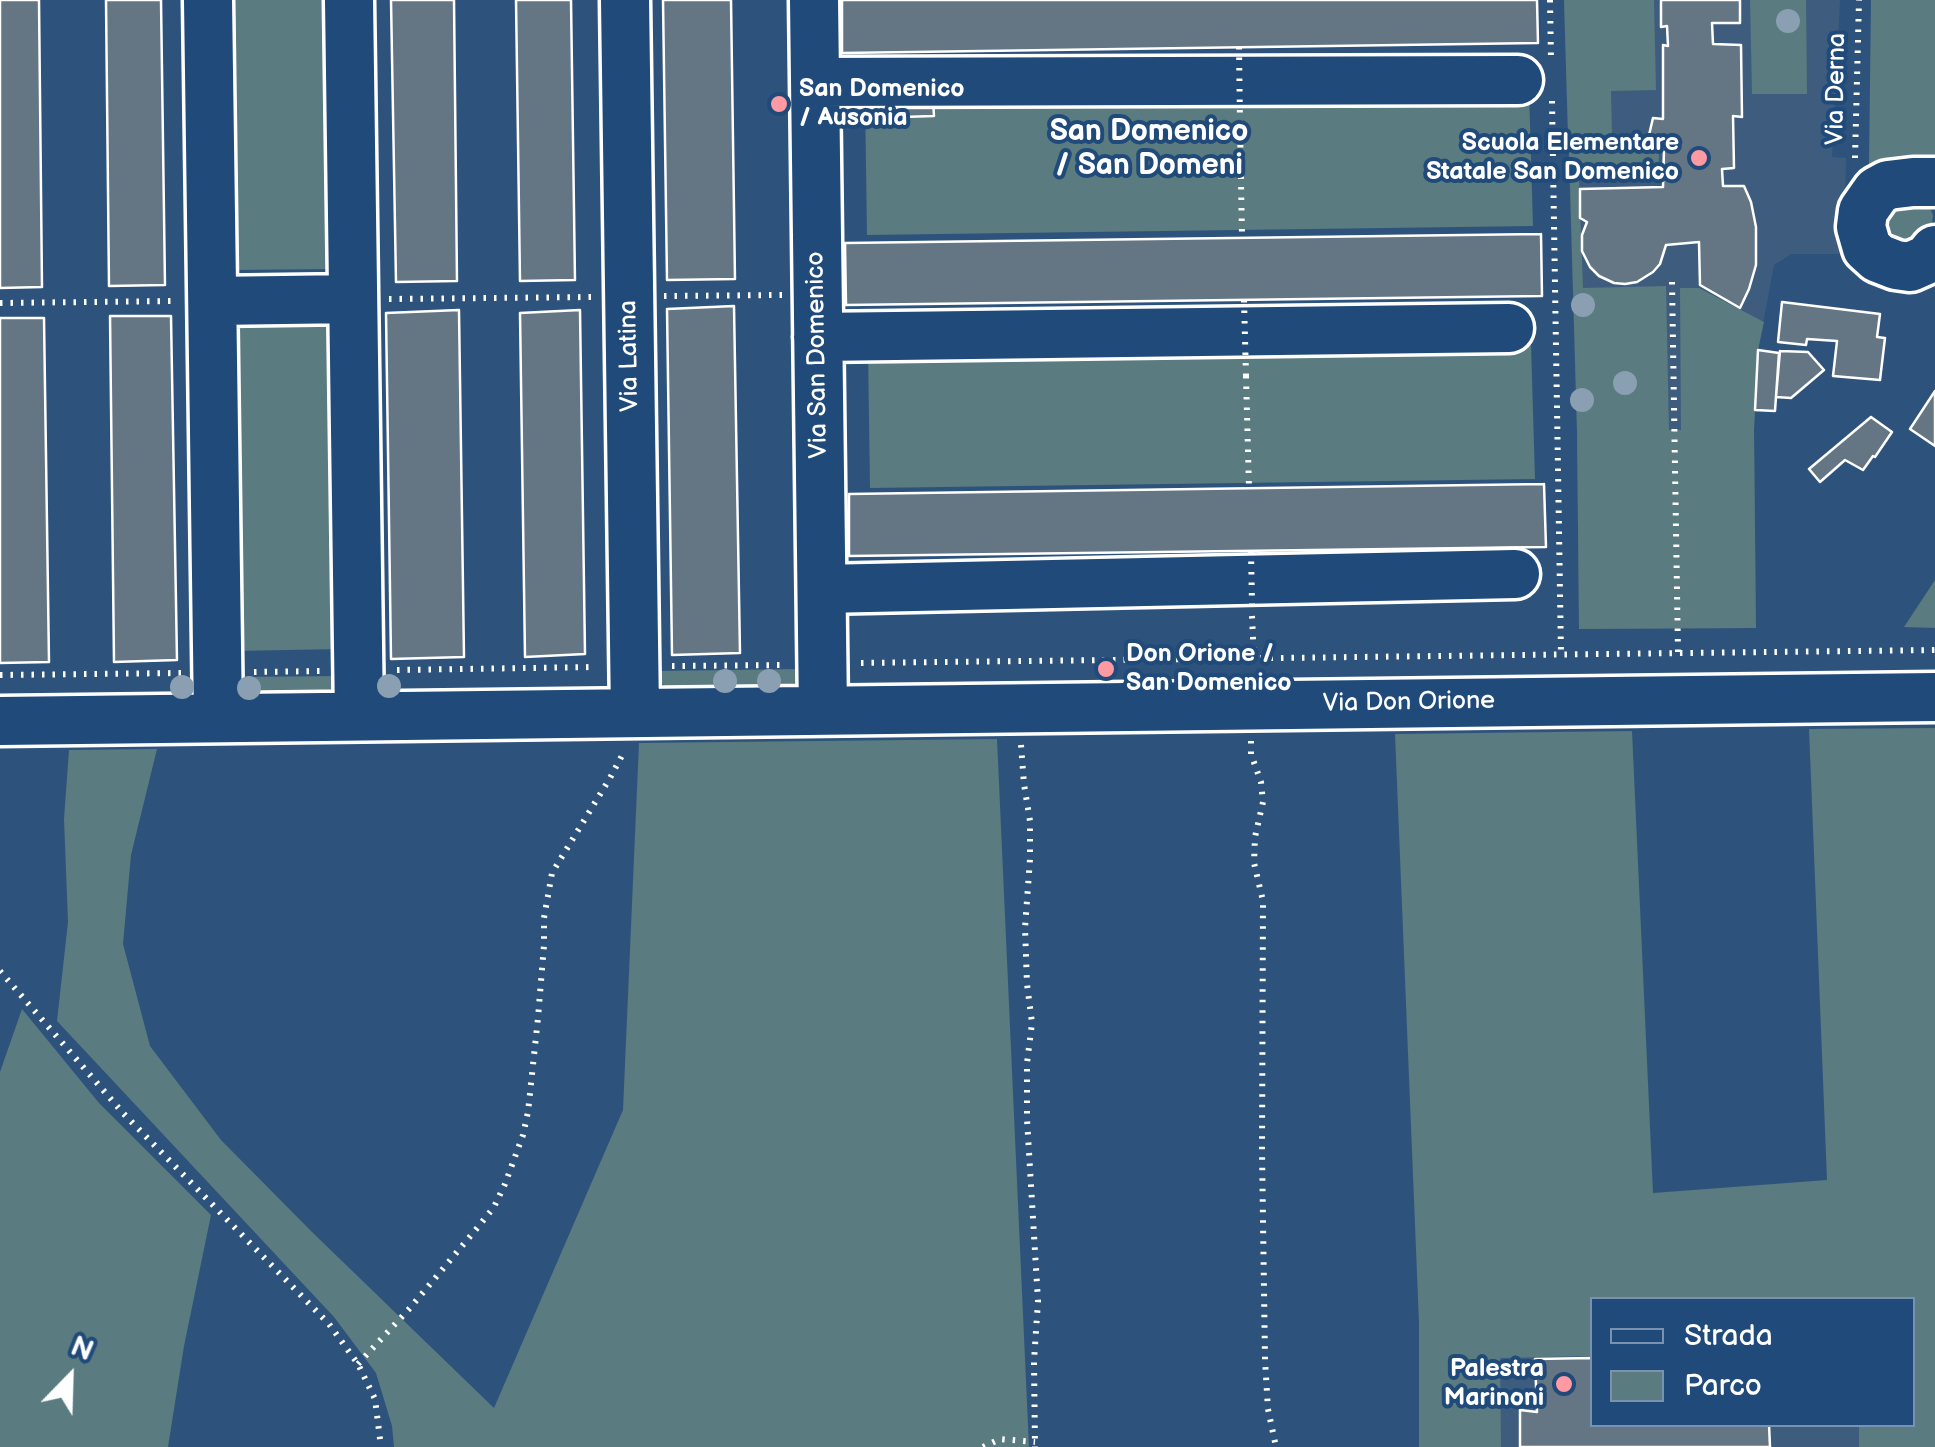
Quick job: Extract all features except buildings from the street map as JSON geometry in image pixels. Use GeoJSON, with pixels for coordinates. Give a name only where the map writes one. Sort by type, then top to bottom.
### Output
{"type":"FeatureCollection","features":[{"type":"Feature","properties":{"kind":"street"},"geometry":{"type":"LineString","coordinates":[[208,0],[218,718]]}},
{"type":"Feature","properties":{"kind":"street"},"geometry":{"type":"LineString","coordinates":[[348,0],[358,716]]}},
{"type":"Feature","properties":{"kind":"street","name":"Via Latina"},"geometry":{"type":"LineString","coordinates":[[625,0],[636,712]]}},
{"type":"Feature","properties":{"kind":"street","name":"Via San Domenico"},"geometry":{"type":"LineString","coordinates":[[814,0],[823,710]]}},
{"type":"Feature","properties":{"kind":"street"},"geometry":{"type":"LineString","coordinates":[[814,82],[1540,79]]}},
{"type":"Feature","properties":{"kind":"street"},"geometry":{"type":"LineString","coordinates":[[1935,182],[1888,185],[1877,191],[1863,211],[1861,228],[1867,248],[1878,258],[1896,265],[1910,267],[1935,250]]}},
{"type":"Feature","properties":{"kind":"street"},"geometry":{"type":"LineString","coordinates":[[212,300],[353,299]]}},
{"type":"Feature","properties":{"kind":"street"},"geometry":{"type":"LineString","coordinates":[[818,337],[1509,328]]}},
{"type":"Feature","properties":{"kind":"street"},"geometry":{"type":"LineString","coordinates":[[822,589],[1515,574]]}},
{"type":"Feature","properties":{"kind":"street","name":"Via Don Orione"},"geometry":{"type":"LineString","coordinates":[[823,710],[1935,697]]}},
{"type":"Feature","properties":{"kind":"street"},"geometry":{"type":"LineString","coordinates":[[0,722],[823,710]]}},
{"type":"Feature","properties":{"kind":"path"},"geometry":{"type":"LineString","coordinates":[[1550,0],[1540,79],[1561,654]]}},
{"type":"Feature","properties":{"kind":"path","name":"Via Derna"},"geometry":{"type":"LineString","coordinates":[[1855,170],[1860,0]]}},
{"type":"Feature","properties":{"kind":"path"},"geometry":{"type":"LineString","coordinates":[[1238,47],[1242,238]]}},
{"type":"Feature","properties":{"kind":"path"},"geometry":{"type":"LineString","coordinates":[[1672,282],[1678,653]]}},
{"type":"Feature","properties":{"kind":"path"},"geometry":{"type":"LineString","coordinates":[[660,296],[758,295]]}},
{"type":"Feature","properties":{"kind":"path"},"geometry":{"type":"LineString","coordinates":[[353,299],[599,297]]}},
{"type":"Feature","properties":{"kind":"path"},"geometry":{"type":"LineString","coordinates":[[0,302],[212,300]]}},
{"type":"Feature","properties":{"kind":"path"},"geometry":{"type":"LineString","coordinates":[[1244,300],[1248,488]]}},
{"type":"Feature","properties":{"kind":"path"},"geometry":{"type":"LineString","coordinates":[[1251,551],[1254,658]]}},
{"type":"Feature","properties":{"kind":"path"},"geometry":{"type":"LineString","coordinates":[[846,664],[1935,650]]}},
{"type":"Feature","properties":{"kind":"path"},"geometry":{"type":"LineString","coordinates":[[655,666],[775,665]]}},
{"type":"Feature","properties":{"kind":"path"},"geometry":{"type":"LineString","coordinates":[[384,670],[611,667]]}},
{"type":"Feature","properties":{"kind":"path"},"geometry":{"type":"LineString","coordinates":[[252,672],[325,670]]}},
{"type":"Feature","properties":{"kind":"path"},"geometry":{"type":"LineString","coordinates":[[0,675],[186,672]]}},
{"type":"Feature","properties":{"kind":"path"},"geometry":{"type":"LineString","coordinates":[[1248,705],[1252,754],[1264,802],[1254,863],[1263,901],[1265,1342],[1268,1409],[1276,1447]]}},
{"type":"Feature","properties":{"kind":"path"},"geometry":{"type":"LineString","coordinates":[[358,1364],[486,1217],[514,1165],[528,1112],[544,918],[552,874],[610,778],[628,742],[636,712]]}},
{"type":"Feature","properties":{"kind":"path"},"geometry":{"type":"LineString","coordinates":[[983,1447],[1000,1439],[1035,1444],[1038,1301],[1028,1118],[1027,1063],[1032,1024],[1024,928],[1030,821],[1021,736]]}},
{"type":"Feature","properties":{"kind":"path"},"geometry":{"type":"LineString","coordinates":[[0,971],[123,1113],[328,1324],[358,1364],[375,1400],[381,1447]]}},
{"type":"Feature","properties":{"kind":"shaded area"},"geometry":{"type":"Polygon","coordinates":[[[1564,0],[1840,0],[1832,157],[1846,158],[1844,254],[1791,254],[1774,265],[1758,350],[1754,430],[1756,628],[1579,629],[1564,0]]]}},
{"type":"Feature","properties":{"kind":"shaded area"},"geometry":{"type":"Polygon","coordinates":[[[1590,1320],[1590,1427],[1859,1427],[1859,1447],[1419,1447],[1419,1323],[1590,1320]]]}},
{"type":"Feature","properties":{"kind":"green space"},"geometry":{"type":"Polygon","coordinates":[[[226,0],[333,0],[337,269],[230,270],[226,0]]]}},
{"type":"Feature","properties":{"kind":"green space"},"geometry":{"type":"Polygon","coordinates":[[[1564,0],[1654,0],[1656,90],[1611,91],[1612,135],[1568,135],[1564,0]]]}},
{"type":"Feature","properties":{"kind":"green space"},"geometry":{"type":"Polygon","coordinates":[[[1750,0],[1806,0],[1807,94],[1752,94],[1750,0]]]}},
{"type":"Feature","properties":{"kind":"green space"},"geometry":{"type":"Polygon","coordinates":[[[1871,0],[1935,0],[1935,165],[1869,164],[1871,0]]]}},
{"type":"Feature","properties":{"kind":"green space"},"geometry":{"type":"Polygon","coordinates":[[[1529,91],[1533,226],[867,235],[865,97],[1529,91]]]}},
{"type":"Feature","properties":{"kind":"green space"},"geometry":{"type":"Polygon","coordinates":[[[1569,150],[1659,150],[1658,178],[1579,180],[1583,288],[1666,286],[1669,430],[1681,430],[1680,288],[1699,288],[1764,322],[1758,350],[1754,430],[1756,628],[1579,629],[1569,150]]]}},
{"type":"Feature","properties":{"kind":"green space"},"geometry":{"type":"Polygon","coordinates":[[[1927,201],[1933,215],[1929,230],[1917,239],[1902,240],[1889,231],[1885,209],[1927,201]]]}},
{"type":"Feature","properties":{"kind":"green space"},"geometry":{"type":"Polygon","coordinates":[[[337,319],[341,649],[235,651],[230,320],[337,319]]]}},
{"type":"Feature","properties":{"kind":"green space"},"geometry":{"type":"Polygon","coordinates":[[[1531,344],[1535,479],[870,488],[868,351],[1531,344]]]}},
{"type":"Feature","properties":{"kind":"green space"},"geometry":{"type":"Polygon","coordinates":[[[1935,580],[1935,628],[1904,627],[1935,580]]]}},
{"type":"Feature","properties":{"kind":"green space"},"geometry":{"type":"Polygon","coordinates":[[[801,669],[793,687],[668,690],[655,671],[801,669]]]}},
{"type":"Feature","properties":{"kind":"green space"},"geometry":{"type":"Polygon","coordinates":[[[343,676],[333,695],[242,695],[235,677],[343,676]]]}},
{"type":"Feature","properties":{"kind":"green space"},"geometry":{"type":"Polygon","coordinates":[[[1935,728],[1935,1447],[1859,1447],[1859,1427],[1915,1427],[1915,1297],[1590,1297],[1590,1356],[1500,1358],[1501,1447],[1419,1447],[1419,1323],[1395,734],[1632,731],[1653,1193],[1827,1180],[1809,729],[1935,728]]]}},
{"type":"Feature","properties":{"kind":"green space"},"geometry":{"type":"Polygon","coordinates":[[[997,739],[1029,1447],[394,1447],[392,1426],[376,1373],[334,1317],[57,1021],[68,922],[64,819],[69,750],[157,749],[131,855],[123,944],[150,1046],[221,1140],[494,1408],[623,1110],[639,743],[997,739]]]}},
{"type":"Feature","properties":{"kind":"green space"},"geometry":{"type":"Polygon","coordinates":[[[22,1009],[99,1103],[211,1215],[168,1447],[0,1447],[0,1072],[22,1009]]]}},
{"type":"Feature","properties":{"kind":"place","name":"San Domenico / Ausonia"},"geometry":{"type":"Point","coordinates":[779,104]}},
{"type":"Feature","properties":{"kind":"place","name":"Scuola Elementare Statale San Domenico"},"geometry":{"type":"Point","coordinates":[1699,158]}},
{"type":"Feature","properties":{"kind":"place","name":"Don Orione / San Domenico"},"geometry":{"type":"Point","coordinates":[1106,669]}},
{"type":"Feature","properties":{"kind":"place","name":"Palestra Marinoni"},"geometry":{"type":"Point","coordinates":[1564,1384]}},
{"type":"Feature","properties":{"kind":"district","name":"San Domenico / San Domeni"},"geometry":{"type":"Point","coordinates":[1149,149]}}]}
